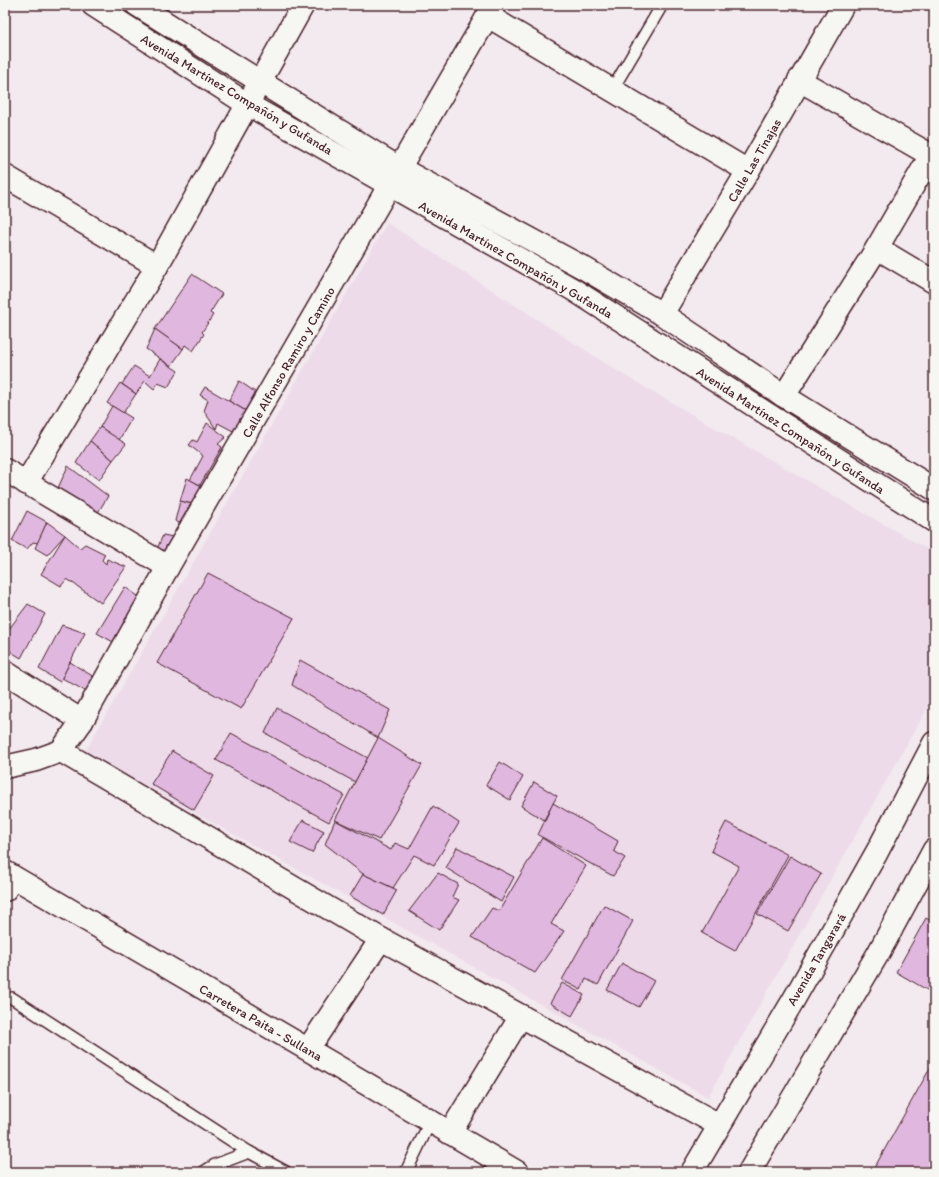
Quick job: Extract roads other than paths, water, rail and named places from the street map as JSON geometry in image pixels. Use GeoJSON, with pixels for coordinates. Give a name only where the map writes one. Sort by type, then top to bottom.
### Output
{"type":"FeatureCollection","features":[{"type":"Feature","properties":{"kind":"street","name":"Avenida Martínez Compañón y Gufanda"},"geometry":{"type":"LineString","coordinates":[[93,5],[247,104],[582,267],[662,314],[784,396],[934,489]]}},
{"type":"Feature","properties":{"kind":"street","name":"Avenida Martínez Compañón y Gufanda"},"geometry":{"type":"LineString","coordinates":[[137,5],[260,82],[394,176],[934,521]]}},
{"type":"Feature","properties":{"kind":"street"},"geometry":{"type":"LineString","coordinates":[[26,483],[157,266],[303,5]]}},
{"type":"Feature","properties":{"kind":"street","name":"Calle Las Tinajas"},"geometry":{"type":"LineString","coordinates":[[662,314],[748,171],[843,5]]}},
{"type":"Feature","properties":{"kind":"street"},"geometry":{"type":"LineString","coordinates":[[491,10],[612,90],[748,171]]}},
{"type":"Feature","properties":{"kind":"street","name":"Calle Alfonso Ramiro y Camino"},"geometry":{"type":"LineString","coordinates":[[61,751],[82,721],[168,567],[491,10]]}},
{"type":"Feature","properties":{"kind":"street"},"geometry":{"type":"LineString","coordinates":[[784,396],[877,248],[932,156],[799,80]]}},
{"type":"Feature","properties":{"kind":"street"},"geometry":{"type":"LineString","coordinates":[[5,176],[157,266]]}},
{"type":"Feature","properties":{"kind":"street"},"geometry":{"type":"LineString","coordinates":[[877,248],[934,282]]}},
{"type":"Feature","properties":{"kind":"street"},"geometry":{"type":"LineString","coordinates":[[5,470],[168,567]]}},
{"type":"Feature","properties":{"kind":"street"},"geometry":{"type":"LineString","coordinates":[[5,672],[82,721]]}},
{"type":"Feature","properties":{"kind":"street","name":"Avenida Tangarará"},"geometry":{"type":"LineString","coordinates":[[692,1172],[794,999],[877,852],[934,743]]}},
{"type":"Feature","properties":{"kind":"street"},"geometry":{"type":"LineString","coordinates":[[5,767],[36,760],[61,751],[380,939],[719,1125]]}},
{"type":"Feature","properties":{"kind":"street"},"geometry":{"type":"LineString","coordinates":[[749,1172],[879,952],[934,850]]}},
{"type":"Feature","properties":{"kind":"street","name":"Carretera Paita - Sullana"},"geometry":{"type":"LineString","coordinates":[[8,880],[308,1049],[517,1172]]}},
{"type":"Feature","properties":{"kind":"street"},"geometry":{"type":"LineString","coordinates":[[308,1049],[380,939]]}},
{"type":"Feature","properties":{"kind":"street"},"geometry":{"type":"LineString","coordinates":[[450,1133],[521,1016]]}},
{"type":"Feature","properties":{"kind":"lane"},"geometry":{"type":"LineString","coordinates":[[612,90],[662,5]]}},
{"type":"Feature","properties":{"kind":"lane"},"geometry":{"type":"LineString","coordinates":[[12,998],[250,1152],[286,1172]]}},
{"type":"Feature","properties":{"kind":"lane"},"geometry":{"type":"LineString","coordinates":[[406,1172],[430,1122]]}},
{"type":"Feature","properties":{"kind":"lane"},"geometry":{"type":"LineString","coordinates":[[204,1172],[215,1165],[250,1152]]}}]}
